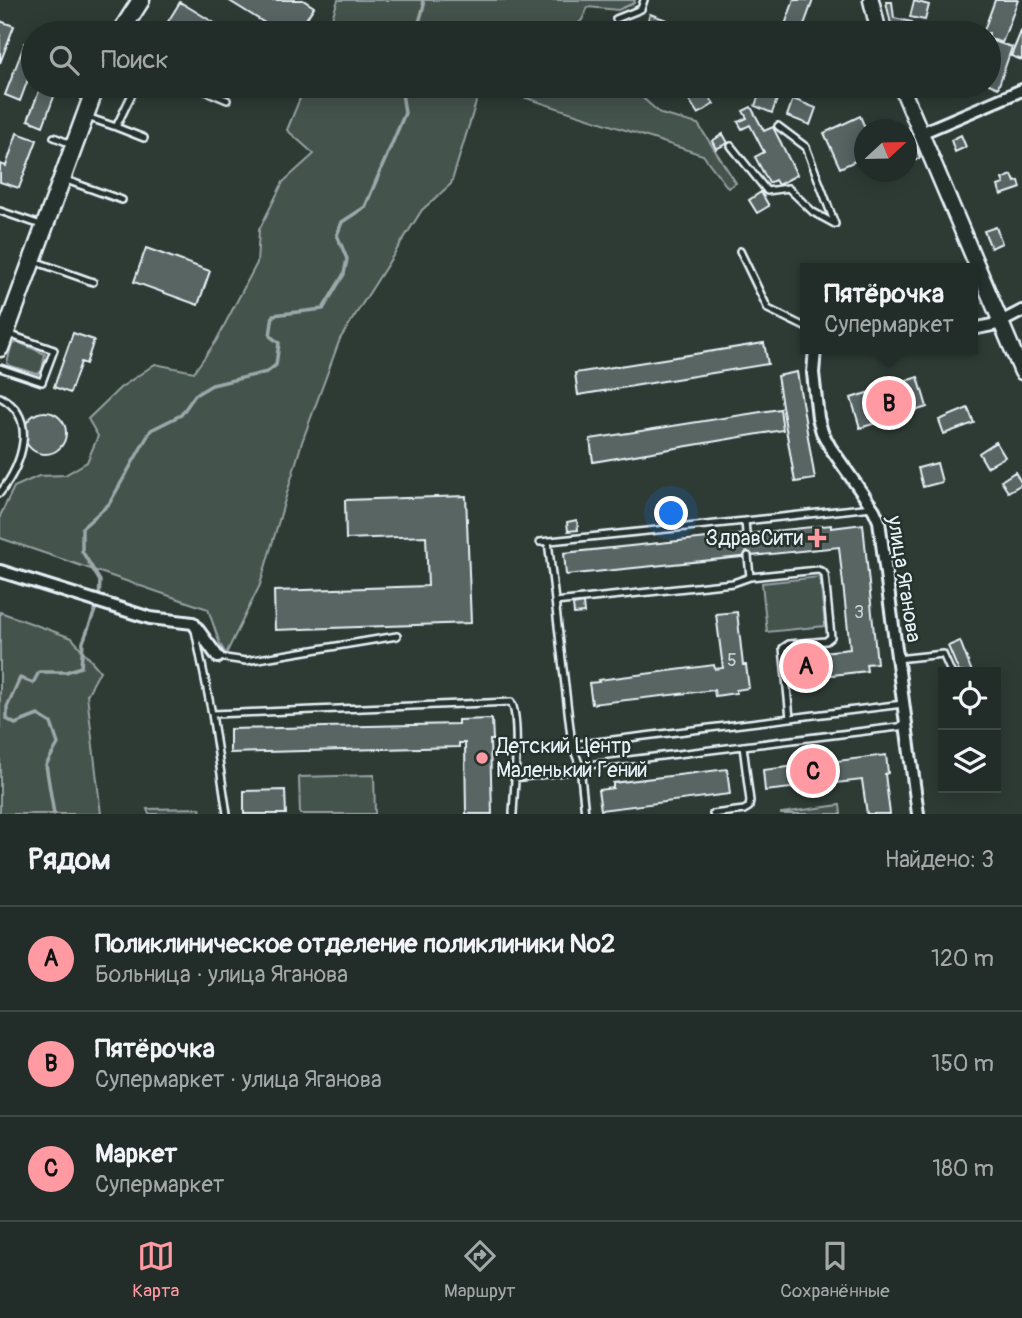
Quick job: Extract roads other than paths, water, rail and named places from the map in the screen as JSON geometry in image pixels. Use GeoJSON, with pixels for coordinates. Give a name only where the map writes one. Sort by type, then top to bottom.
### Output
{"type":"FeatureCollection","features":[{"type":"Feature","properties":{"kind":"main road"},"geometry":{"type":"LineString","coordinates":[[128,21],[141,0]]}},
{"type":"Feature","properties":{"kind":"main road"},"geometry":{"type":"LineString","coordinates":[[871,0],[876,21]]}},
{"type":"Feature","properties":{"kind":"main road"},"geometry":{"type":"LineString","coordinates":[[3,340],[91,98]]}},
{"type":"Feature","properties":{"kind":"main road"},"geometry":{"type":"LineString","coordinates":[[906,98],[976,263]]}},
{"type":"Feature","properties":{"kind":"main road"},"geometry":{"type":"LineString","coordinates":[[978,268],[1022,372]]}},
{"type":"Feature","properties":{"kind":"street"},"geometry":{"type":"LineString","coordinates":[[921,133],[1022,89]]}},
{"type":"Feature","properties":{"kind":"street"},"geometry":{"type":"LineString","coordinates":[[978,328],[1001,323],[1022,311]]}},
{"type":"Feature","properties":{"kind":"street","name":"улица Яганова"},"geometry":{"type":"LineString","coordinates":[[815,354],[816,407],[822,432],[879,521],[918,814]]}},
{"type":"Feature","properties":{"kind":"street"},"geometry":{"type":"LineString","coordinates":[[0,571],[150,618],[193,623],[218,657]]}},
{"type":"Feature","properties":{"kind":"lane"},"geometry":{"type":"LineString","coordinates":[[616,19],[641,9],[644,0]]}},
{"type":"Feature","properties":{"kind":"lane"},"geometry":{"type":"LineString","coordinates":[[116,127],[130,98]]}},
{"type":"Feature","properties":{"kind":"lane"},"geometry":{"type":"LineString","coordinates":[[223,98],[228,100]]}},
{"type":"Feature","properties":{"kind":"lane"},"geometry":{"type":"LineString","coordinates":[[84,116],[144,138]]}},
{"type":"Feature","properties":{"kind":"lane"},"geometry":{"type":"LineString","coordinates":[[731,146],[767,191],[788,188],[813,212],[835,224],[806,147],[778,126]]}},
{"type":"Feature","properties":{"kind":"lane"},"geometry":{"type":"LineString","coordinates":[[54,137],[74,145]]}},
{"type":"Feature","properties":{"kind":"lane"},"geometry":{"type":"LineString","coordinates":[[61,178],[122,200]]}},
{"type":"Feature","properties":{"kind":"lane"},"geometry":{"type":"LineString","coordinates":[[0,211],[44,226]]}},
{"type":"Feature","properties":{"kind":"lane"},"geometry":{"type":"LineString","coordinates":[[740,251],[768,309],[800,325]]}},
{"type":"Feature","properties":{"kind":"lane"},"geometry":{"type":"LineString","coordinates":[[32,260],[93,282]]}},
{"type":"Feature","properties":{"kind":"lane"},"geometry":{"type":"LineString","coordinates":[[0,368],[42,382],[54,350],[3,340]]}},
{"type":"Feature","properties":{"kind":"lane"},"geometry":{"type":"LineString","coordinates":[[0,397],[18,412],[23,425],[24,443],[12,478],[0,493]]}},
{"type":"Feature","properties":{"kind":"lane"},"geometry":{"type":"LineString","coordinates":[[540,542],[872,507]]}},
{"type":"Feature","properties":{"kind":"lane"},"geometry":{"type":"LineString","coordinates":[[745,521],[746,533]]}},
{"type":"Feature","properties":{"kind":"lane"},"geometry":{"type":"LineString","coordinates":[[548,541],[572,745],[580,768],[585,814]]}},
{"type":"Feature","properties":{"kind":"lane"},"geometry":{"type":"LineString","coordinates":[[748,556],[750,577]]}},
{"type":"Feature","properties":{"kind":"lane"},"geometry":{"type":"LineString","coordinates":[[555,602],[733,583],[750,577],[818,570],[824,572],[831,637],[826,641],[783,648],[790,718]]}},
{"type":"Feature","properties":{"kind":"lane"},"geometry":{"type":"LineString","coordinates":[[193,623],[212,714],[227,814]]}},
{"type":"Feature","properties":{"kind":"lane"},"geometry":{"type":"LineString","coordinates":[[218,657],[246,661],[397,636]]}},
{"type":"Feature","properties":{"kind":"lane"},"geometry":{"type":"LineString","coordinates":[[897,659],[943,654],[949,667]]}},
{"type":"Feature","properties":{"kind":"lane"},"geometry":{"type":"LineString","coordinates":[[212,714],[510,702],[515,711],[513,814]]}},
{"type":"Feature","properties":{"kind":"lane"},"geometry":{"type":"LineString","coordinates":[[572,745],[903,704]]}},
{"type":"Feature","properties":{"kind":"lane"},"geometry":{"type":"LineString","coordinates":[[514,778],[906,726]]}},
{"type":"Feature","properties":{"kind":"lane"},"geometry":{"type":"LineString","coordinates":[[713,814],[749,807],[743,746]]}},
{"type":"Feature","properties":{"kind":"waterway"},"geometry":{"type":"LineString","coordinates":[[419,21],[424,5],[422,0]]}},
{"type":"Feature","properties":{"kind":"waterway"},"geometry":{"type":"LineString","coordinates":[[54,814],[46,765],[58,744],[51,723],[38,715],[15,724],[7,719],[7,707],[20,678],[33,683],[39,672],[66,672],[81,667],[83,642],[99,600],[100,581],[82,551],[82,528],[109,504],[151,430],[181,415],[195,395],[212,385],[267,372],[276,365],[279,343],[270,336],[273,315],[323,309],[344,274],[347,259],[337,235],[342,222],[365,207],[405,113],[403,98]]}},
{"type":"Feature","properties":{"kind":"place","name":"Пятёрочка"},"geometry":{"type":"Point","coordinates":[889,403]}},
{"type":"Feature","properties":{"kind":"place","name":"ЗдравСити"},"geometry":{"type":"Point","coordinates":[817,538]}},
{"type":"Feature","properties":{"kind":"place","name":"Поликлиническое отделение поликлиники №2"},"geometry":{"type":"Point","coordinates":[806,666]}},
{"type":"Feature","properties":{"kind":"place","name":"Детский Центр Маленький Гений"},"geometry":{"type":"Point","coordinates":[482,758]}},
{"type":"Feature","properties":{"kind":"place","name":"Маркет"},"geometry":{"type":"Point","coordinates":[813,771]}}]}
